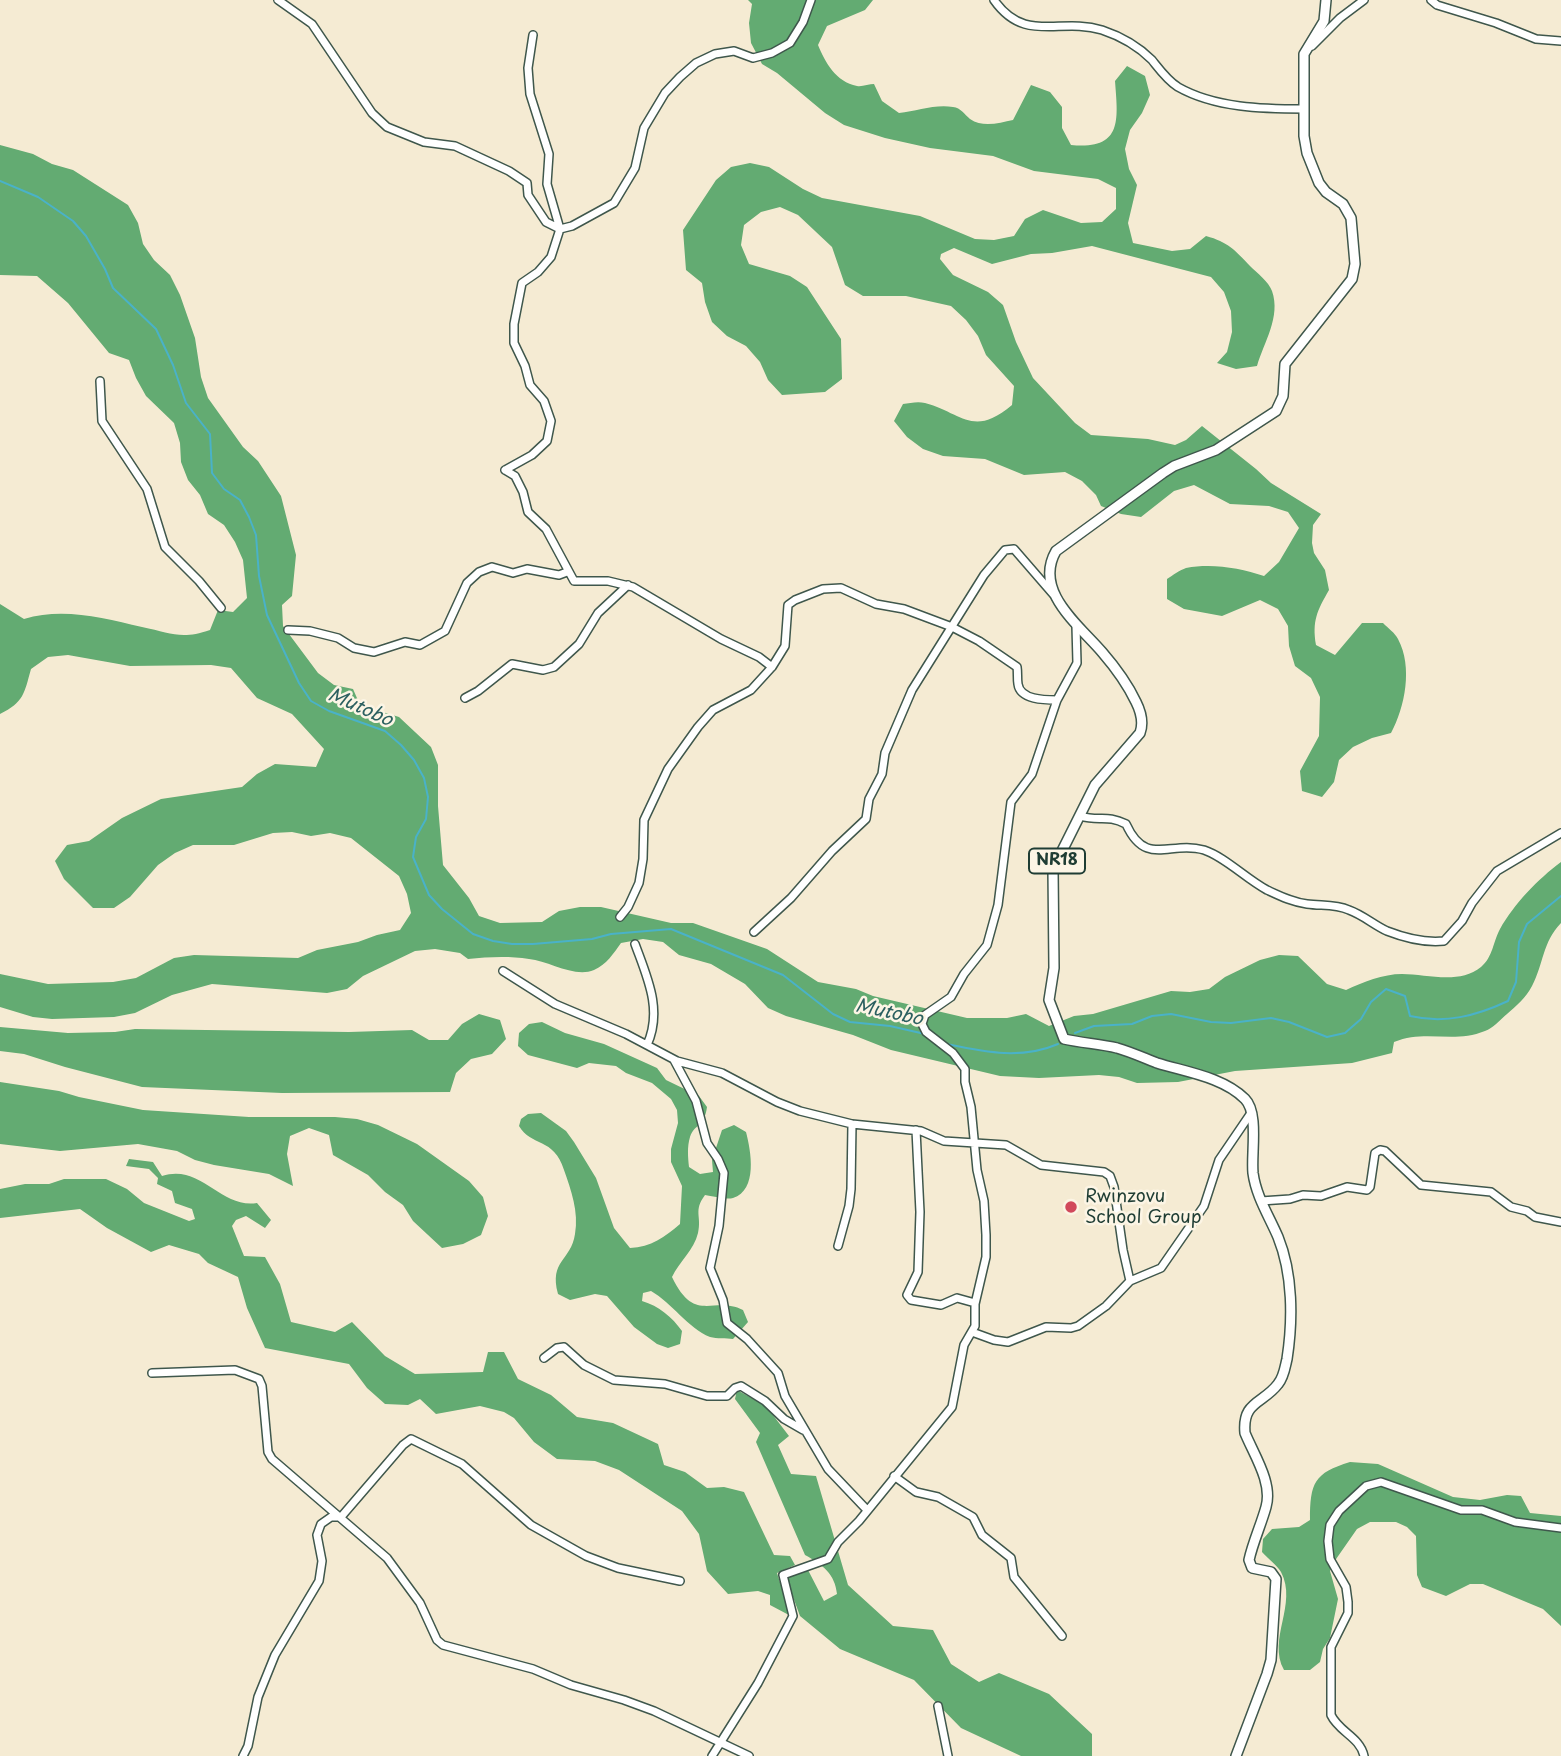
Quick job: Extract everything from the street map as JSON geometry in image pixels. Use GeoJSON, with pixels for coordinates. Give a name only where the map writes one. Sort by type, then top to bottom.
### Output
{"type":"FeatureCollection","features":[{"type":"Feature","properties":{"kind":"main road"},"geometry":{"type":"LineString","coordinates":[[1056,598],[1051,568],[1056,551],[1163,473],[1216,450],[1276,411],[1283,396],[1285,364],[1352,279],[1355,264],[1352,218],[1343,204],[1326,191],[1316,176],[1304,136],[1304,54],[1324,21],[1326,0]]}},
{"type":"Feature","properties":{"kind":"main road","name":"NR18"},"geometry":{"type":"LineString","coordinates":[[1056,598],[1076,625],[1116,669],[1130,690],[1143,723],[1140,733],[1095,785],[1055,864],[1052,875],[1054,968],[1049,1000],[1064,1039],[1118,1048],[1197,1074],[1231,1088],[1249,1103],[1251,1113]]}},
{"type":"Feature","properties":{"kind":"main road"},"geometry":{"type":"LineString","coordinates":[[1236,1756],[1267,1674],[1277,1583],[1274,1575],[1252,1568],[1249,1560],[1266,1506],[1267,1493],[1264,1477],[1245,1433],[1244,1420],[1252,1406],[1279,1383],[1286,1360],[1291,1321],[1285,1258],[1253,1175],[1251,1113]]}},
{"type":"Feature","properties":{"kind":"street"},"geometry":{"type":"LineString","coordinates":[[278,0],[312,24],[372,113],[387,127],[424,142],[456,146],[509,171],[527,183],[528,195],[546,222],[560,229],[572,226],[614,203],[635,168],[644,128],[665,93],[680,77],[696,63],[715,54],[734,51],[753,58],[772,53],[790,43],[803,22],[811,0]]}},
{"type":"Feature","properties":{"kind":"street"},"geometry":{"type":"LineString","coordinates":[[994,0],[1004,14],[1018,23],[1049,27],[1076,24],[1119,36],[1135,46],[1178,87],[1217,101],[1255,108],[1304,108]]}},
{"type":"Feature","properties":{"kind":"street"},"geometry":{"type":"LineString","coordinates":[[1304,54],[1340,18],[1364,0]]}},
{"type":"Feature","properties":{"kind":"street"},"geometry":{"type":"LineString","coordinates":[[1431,0],[1437,5],[1496,23],[1536,39],[1561,41]]}},
{"type":"Feature","properties":{"kind":"street"},"geometry":{"type":"LineString","coordinates":[[533,35],[528,68],[530,94],[549,154],[547,184],[560,229],[551,257],[538,272],[522,283],[514,324],[514,343],[530,385],[544,401],[551,421],[547,440],[532,455],[505,470],[515,476],[528,512],[546,529],[560,552],[571,579],[577,583],[608,581],[628,585],[666,604],[720,639],[759,657],[772,667]]}},
{"type":"Feature","properties":{"kind":"street"},"geometry":{"type":"LineString","coordinates":[[100,381],[102,421],[147,489],[165,547],[221,608]]}},
{"type":"Feature","properties":{"kind":"street"},"geometry":{"type":"LineString","coordinates":[[754,932],[791,898],[832,851],[866,819],[869,799],[881,774],[885,753],[912,690],[984,575],[1004,550],[1014,549],[1056,598]]}},
{"type":"Feature","properties":{"kind":"street"},"geometry":{"type":"LineString","coordinates":[[288,630],[310,631],[338,638],[354,648],[374,652],[405,642],[420,645],[445,631],[467,583],[479,572],[492,567],[513,573],[527,569],[559,575],[567,572]]}},
{"type":"Feature","properties":{"kind":"street"},"geometry":{"type":"LineString","coordinates":[[465,698],[512,664],[543,670],[554,667],[572,652],[598,613],[628,585]]}},
{"type":"Feature","properties":{"kind":"street"},"geometry":{"type":"LineString","coordinates":[[620,917],[628,908],[639,883],[644,820],[668,769],[713,710],[751,690],[772,667],[785,646],[788,605],[795,600],[823,589],[841,588],[876,604],[904,609],[952,627],[979,641],[1017,667],[1018,685],[1023,694],[1057,700]]}},
{"type":"Feature","properties":{"kind":"street"},"geometry":{"type":"LineString","coordinates":[[712,1756],[758,1683],[793,1616],[783,1575],[828,1559],[838,1542],[952,1407],[964,1345],[975,1326],[975,1303],[986,1257],[984,1201],[963,1063],[945,1045],[926,1032],[922,1024],[926,1015],[951,997],[964,974],[987,945],[997,909],[1011,802],[1032,774],[1057,700],[1078,657],[1076,625]]}},
{"type":"Feature","properties":{"kind":"street"},"geometry":{"type":"LineString","coordinates":[[1080,816],[1091,820],[1112,817],[1126,824],[1132,837],[1147,850],[1168,851],[1192,847],[1216,854],[1248,880],[1289,901],[1331,904],[1351,910],[1387,931],[1427,943],[1444,942],[1497,871],[1561,833]]}},
{"type":"Feature","properties":{"kind":"street"},"geometry":{"type":"LineString","coordinates":[[635,944],[653,995],[654,1021],[647,1045]]}},
{"type":"Feature","properties":{"kind":"street"},"geometry":{"type":"LineString","coordinates":[[503,971],[555,1004],[673,1059],[722,1073],[800,1111],[852,1125],[916,1130],[944,1141],[1006,1145],[1047,1167],[1097,1170],[1110,1176],[1130,1281]]}},
{"type":"Feature","properties":{"kind":"street"},"geometry":{"type":"LineString","coordinates":[[673,1059],[696,1101],[707,1143],[718,1158],[724,1173],[719,1226],[710,1268],[723,1300],[726,1319],[778,1373],[785,1396],[828,1469],[867,1510]]}},
{"type":"Feature","properties":{"kind":"street"},"geometry":{"type":"LineString","coordinates":[[972,1332],[1007,1342],[1046,1327],[1078,1326],[1106,1306],[1130,1281],[1161,1268],[1204,1206],[1219,1160],[1251,1113]]}},
{"type":"Feature","properties":{"kind":"street"},"geometry":{"type":"LineString","coordinates":[[838,1246],[851,1189],[852,1125]]}},
{"type":"Feature","properties":{"kind":"street"},"geometry":{"type":"LineString","coordinates":[[916,1130],[920,1212],[918,1272],[907,1295],[911,1300],[935,1305],[944,1305],[957,1298],[975,1303]]}},
{"type":"Feature","properties":{"kind":"street"},"geometry":{"type":"LineString","coordinates":[[1261,1201],[1290,1199],[1303,1195],[1321,1196],[1347,1187],[1367,1190],[1375,1153],[1380,1150],[1385,1151],[1421,1185],[1490,1192],[1535,1217],[1561,1222]]}},
{"type":"Feature","properties":{"kind":"street"},"geometry":{"type":"LineString","coordinates":[[544,1358],[557,1348],[564,1347],[584,1365],[614,1380],[665,1384],[707,1396],[727,1396],[741,1386],[806,1432]]}},
{"type":"Feature","properties":{"kind":"street"},"geometry":{"type":"LineString","coordinates":[[152,1373],[235,1370],[259,1379],[268,1452],[272,1459],[387,1558],[404,1578],[420,1603],[437,1640],[443,1645],[533,1670],[571,1685],[624,1700],[749,1756]]}},
{"type":"Feature","properties":{"kind":"street"},"geometry":{"type":"LineString","coordinates":[[243,1756],[248,1746],[258,1697],[275,1654],[319,1581],[322,1561],[318,1529],[331,1517],[341,1517],[407,1441],[415,1439],[462,1464],[531,1525],[586,1556],[618,1568],[680,1581]]}},
{"type":"Feature","properties":{"kind":"street"},"geometry":{"type":"LineString","coordinates":[[894,1476],[916,1492],[938,1497],[973,1517],[982,1535],[1012,1558],[1014,1577],[1062,1636]]}},
{"type":"Feature","properties":{"kind":"street"},"geometry":{"type":"LineString","coordinates":[[1364,1756],[1355,1739],[1331,1716],[1330,1655],[1348,1613],[1346,1587],[1330,1559],[1328,1541],[1330,1525],[1339,1511],[1366,1486],[1381,1482],[1461,1510],[1482,1510],[1515,1522],[1561,1528]]}},
{"type":"Feature","properties":{"kind":"street"},"geometry":{"type":"LineString","coordinates":[[938,1706],[948,1756]]}},
{"type":"Feature","properties":{"kind":"green space"},"geometry":{"type":"Polygon","coordinates":[[[748,0],[873,0],[865,10],[827,26],[818,45],[837,76],[857,86],[874,84],[882,101],[899,113],[946,106],[958,109],[975,122],[991,124],[1013,120],[1031,85],[1050,92],[1062,107],[1062,128],[1071,145],[1088,145],[1100,143],[1114,130],[1117,108],[1115,81],[1127,66],[1145,76],[1150,95],[1130,130],[1125,149],[1129,169],[1137,185],[1128,223],[1133,243],[1172,251],[1190,249],[1206,236],[1231,247],[1263,278],[1272,291],[1274,310],[1271,329],[1257,366],[1236,369],[1217,363],[1227,352],[1232,332],[1231,311],[1224,292],[1211,277],[1092,246],[1031,254],[992,264],[954,248],[941,254],[940,259],[953,275],[988,292],[1003,305],[1033,378],[1075,423],[1091,435],[1148,439],[1175,445],[1186,440],[1202,426],[1271,483],[1321,514],[1313,525],[1312,543],[1314,553],[1325,570],[1329,590],[1316,616],[1316,645],[1335,655],[1362,623],[1383,623],[1398,639],[1403,650],[1406,674],[1400,711],[1391,733],[1353,747],[1339,760],[1334,782],[1322,797],[1302,791],[1300,771],[1319,736],[1320,697],[1311,678],[1295,666],[1289,646],[1288,626],[1278,609],[1260,600],[1222,616],[1184,609],[1167,599],[1167,579],[1186,568],[1226,567],[1264,576],[1279,562],[1299,528],[1288,512],[1269,506],[1230,504],[1194,485],[1174,491],[1141,517],[1121,514],[1101,506],[1096,495],[1082,481],[1065,472],[1024,475],[985,459],[943,456],[923,449],[907,437],[894,421],[903,404],[922,402],[977,422],[999,415],[1012,405],[1014,386],[986,355],[978,336],[966,320],[951,306],[906,296],[863,296],[845,285],[832,247],[798,215],[780,207],[761,212],[744,225],[741,245],[749,264],[790,276],[807,287],[841,339],[842,379],[825,392],[782,395],[768,380],[760,362],[746,346],[727,336],[712,322],[702,283],[686,270],[683,230],[716,180],[731,167],[750,163],[769,167],[822,198],[920,216],[975,239],[994,240],[1014,236],[1025,219],[1043,210],[1081,223],[1102,222],[1116,209],[1116,188],[1098,179],[1034,171],[993,156],[930,148],[844,125],[762,64],[751,43],[749,23],[752,4],[748,0]]]}},
{"type":"Feature","properties":{"kind":"green space"},"geometry":{"type":"Polygon","coordinates":[[[0,145],[33,154],[52,164],[73,170],[128,205],[138,223],[143,244],[154,260],[170,275],[180,295],[195,338],[201,377],[208,398],[243,447],[258,461],[281,496],[296,555],[292,596],[282,605],[283,626],[318,673],[334,685],[353,689],[360,705],[399,717],[431,747],[438,765],[443,865],[469,898],[479,916],[500,923],[542,922],[559,911],[601,907],[671,923],[693,923],[767,949],[818,982],[856,989],[873,996],[967,1018],[1007,1018],[1026,1014],[1049,1026],[1074,1016],[1093,1014],[1171,991],[1209,989],[1225,977],[1260,960],[1279,955],[1298,956],[1327,984],[1346,990],[1395,974],[1463,976],[1485,963],[1512,910],[1535,884],[1561,862],[1561,923],[1550,938],[1532,986],[1521,1002],[1496,1024],[1473,1035],[1406,1038],[1394,1042],[1392,1053],[1352,1063],[1235,1071],[1178,1082],[1137,1083],[1119,1077],[1099,1075],[1039,1078],[1000,1076],[891,1050],[768,1008],[745,984],[711,964],[679,955],[663,942],[643,939],[621,943],[602,965],[586,972],[570,971],[537,960],[521,958],[468,959],[460,953],[435,949],[415,951],[363,976],[347,989],[327,993],[212,984],[172,995],[135,1013],[114,1017],[52,1019],[33,1017],[0,1007],[0,974],[48,984],[113,982],[136,978],[174,958],[194,955],[298,958],[317,950],[400,930],[411,913],[399,876],[351,838],[330,833],[311,836],[292,832],[273,833],[234,845],[193,845],[158,865],[130,897],[114,908],[93,908],[64,879],[55,861],[67,845],[89,841],[122,818],[161,799],[242,787],[275,764],[316,767],[324,749],[292,714],[257,698],[231,668],[211,665],[130,666],[68,655],[48,657],[31,669],[19,701],[0,714],[0,604],[24,619],[53,614],[83,615],[191,635],[210,630],[218,610],[233,612],[247,598],[243,560],[235,542],[224,525],[208,514],[200,495],[188,480],[181,462],[180,443],[174,423],[146,396],[129,360],[109,353],[68,303],[37,276],[0,275],[0,145]]]}},
{"type":"Feature","properties":{"kind":"green space"},"geometry":{"type":"Polygon","coordinates":[[[479,1014],[500,1020],[506,1039],[492,1054],[471,1059],[456,1073],[450,1092],[282,1093],[142,1087],[24,1054],[0,1051],[0,1027],[68,1033],[135,1029],[349,1032],[412,1030],[429,1040],[448,1040],[462,1024],[479,1014]]]}},
{"type":"Feature","properties":{"kind":"green space"},"geometry":{"type":"Polygon","coordinates":[[[542,1022],[565,1033],[604,1044],[657,1068],[666,1080],[699,1096],[707,1107],[704,1119],[690,1137],[688,1152],[689,1167],[700,1174],[713,1172],[712,1160],[722,1130],[734,1125],[746,1132],[751,1169],[746,1187],[741,1194],[733,1198],[705,1195],[699,1205],[696,1239],[672,1277],[680,1292],[697,1305],[732,1306],[743,1310],[748,1322],[733,1339],[713,1338],[702,1333],[651,1291],[643,1293],[642,1301],[659,1309],[674,1321],[682,1331],[680,1344],[668,1348],[657,1344],[634,1327],[607,1296],[595,1294],[570,1300],[558,1294],[556,1274],[575,1234],[574,1201],[560,1159],[549,1147],[524,1133],[519,1126],[521,1119],[528,1114],[541,1113],[566,1131],[596,1178],[614,1228],[630,1248],[645,1246],[680,1224],[682,1186],[671,1162],[671,1149],[678,1123],[677,1110],[671,1099],[652,1083],[616,1066],[589,1063],[577,1068],[528,1055],[518,1046],[519,1033],[529,1024],[542,1022]]]}},
{"type":"Feature","properties":{"kind":"green space"},"geometry":{"type":"Polygon","coordinates":[[[0,1082],[59,1091],[143,1110],[249,1117],[357,1119],[378,1125],[417,1144],[469,1181],[483,1197],[488,1216],[481,1235],[463,1244],[442,1248],[413,1221],[403,1205],[368,1175],[333,1155],[329,1135],[309,1128],[290,1136],[287,1154],[293,1186],[269,1174],[214,1165],[177,1151],[138,1144],[60,1151],[0,1144],[0,1082]]]}},
{"type":"Feature","properties":{"kind":"green space"},"geometry":{"type":"Polygon","coordinates":[[[129,1159],[153,1162],[162,1176],[188,1176],[232,1199],[257,1203],[271,1220],[265,1228],[246,1216],[236,1220],[232,1226],[244,1256],[265,1257],[280,1284],[291,1322],[335,1332],[352,1322],[385,1356],[415,1374],[483,1372],[488,1352],[504,1352],[518,1379],[551,1395],[577,1417],[613,1423],[658,1444],[664,1465],[685,1472],[707,1488],[724,1487],[744,1492],[774,1555],[790,1556],[795,1565],[777,1573],[790,1613],[770,1605],[770,1595],[758,1591],[728,1594],[707,1571],[699,1534],[682,1511],[619,1470],[595,1461],[557,1459],[534,1442],[514,1418],[504,1412],[480,1406],[436,1414],[420,1399],[408,1405],[385,1404],[367,1388],[349,1364],[265,1348],[247,1308],[238,1277],[208,1263],[199,1254],[169,1245],[151,1252],[107,1228],[80,1209],[0,1218],[0,1189],[25,1184],[49,1184],[64,1179],[106,1179],[127,1189],[144,1203],[189,1221],[195,1219],[192,1209],[175,1203],[172,1191],[157,1184],[158,1178],[149,1169],[126,1166],[129,1159]]]}},
{"type":"Feature","properties":{"kind":"green space"},"geometry":{"type":"Polygon","coordinates":[[[737,1390],[766,1406],[789,1436],[778,1445],[791,1474],[816,1476],[848,1585],[893,1626],[933,1630],[951,1664],[979,1682],[999,1673],[1049,1694],[1092,1734],[1092,1756],[1021,1756],[961,1728],[914,1680],[840,1649],[800,1616],[785,1575],[808,1570],[824,1601],[837,1594],[836,1587],[827,1571],[805,1555],[756,1442],[760,1433],[735,1399],[737,1390]]]}},
{"type":"Feature","properties":{"kind":"green space"},"geometry":{"type":"Polygon","coordinates":[[[1350,1462],[1378,1464],[1453,1497],[1480,1500],[1507,1495],[1521,1496],[1530,1513],[1561,1516],[1561,1626],[1543,1609],[1483,1584],[1470,1584],[1446,1596],[1422,1587],[1417,1575],[1416,1536],[1407,1527],[1396,1522],[1370,1522],[1357,1529],[1330,1571],[1338,1599],[1330,1638],[1323,1649],[1320,1662],[1310,1670],[1284,1670],[1279,1646],[1285,1609],[1285,1584],[1279,1569],[1262,1552],[1263,1539],[1272,1529],[1299,1527],[1310,1520],[1311,1497],[1316,1481],[1329,1470],[1350,1462]]]}},
{"type":"Feature","properties":{"kind":"waterway","name":"Mutobo"},"geometry":{"type":"LineString","coordinates":[[0,181],[38,197],[73,221],[86,236],[113,288],[156,329],[173,365],[186,403],[210,434],[212,473],[224,489],[240,500],[249,517],[256,535],[259,576],[267,615],[299,683],[311,701],[329,711],[385,731],[414,760],[424,778],[428,797],[426,819],[416,837],[413,857],[429,895],[442,909],[473,934],[512,944],[592,939],[611,934],[671,929],[783,975],[833,1014],[850,1022],[890,1026],[925,1034]]}},
{"type":"Feature","properties":{"kind":"waterway","name":"Mutobo"},"geometry":{"type":"LineString","coordinates":[[1075,1033],[1094,1026],[1132,1024],[1152,1016],[1171,1014],[1231,1023],[1271,1018],[1327,1037],[1345,1033],[1361,1019],[1371,1002],[1386,989],[1405,996],[1410,1016],[1448,1019],[1484,1011],[1508,1001],[1516,982],[1519,942],[1527,924],[1561,896]]}},
{"type":"Feature","properties":{"kind":"waterway","name":"Mutobo"},"geometry":{"type":"LineString","coordinates":[[946,1044],[1003,1053],[1030,1052],[1058,1044]]}},
{"type":"Feature","properties":{"kind":"place","name":"Rwinzovu School Group"},"geometry":{"type":"Point","coordinates":[1071,1207]}}]}
